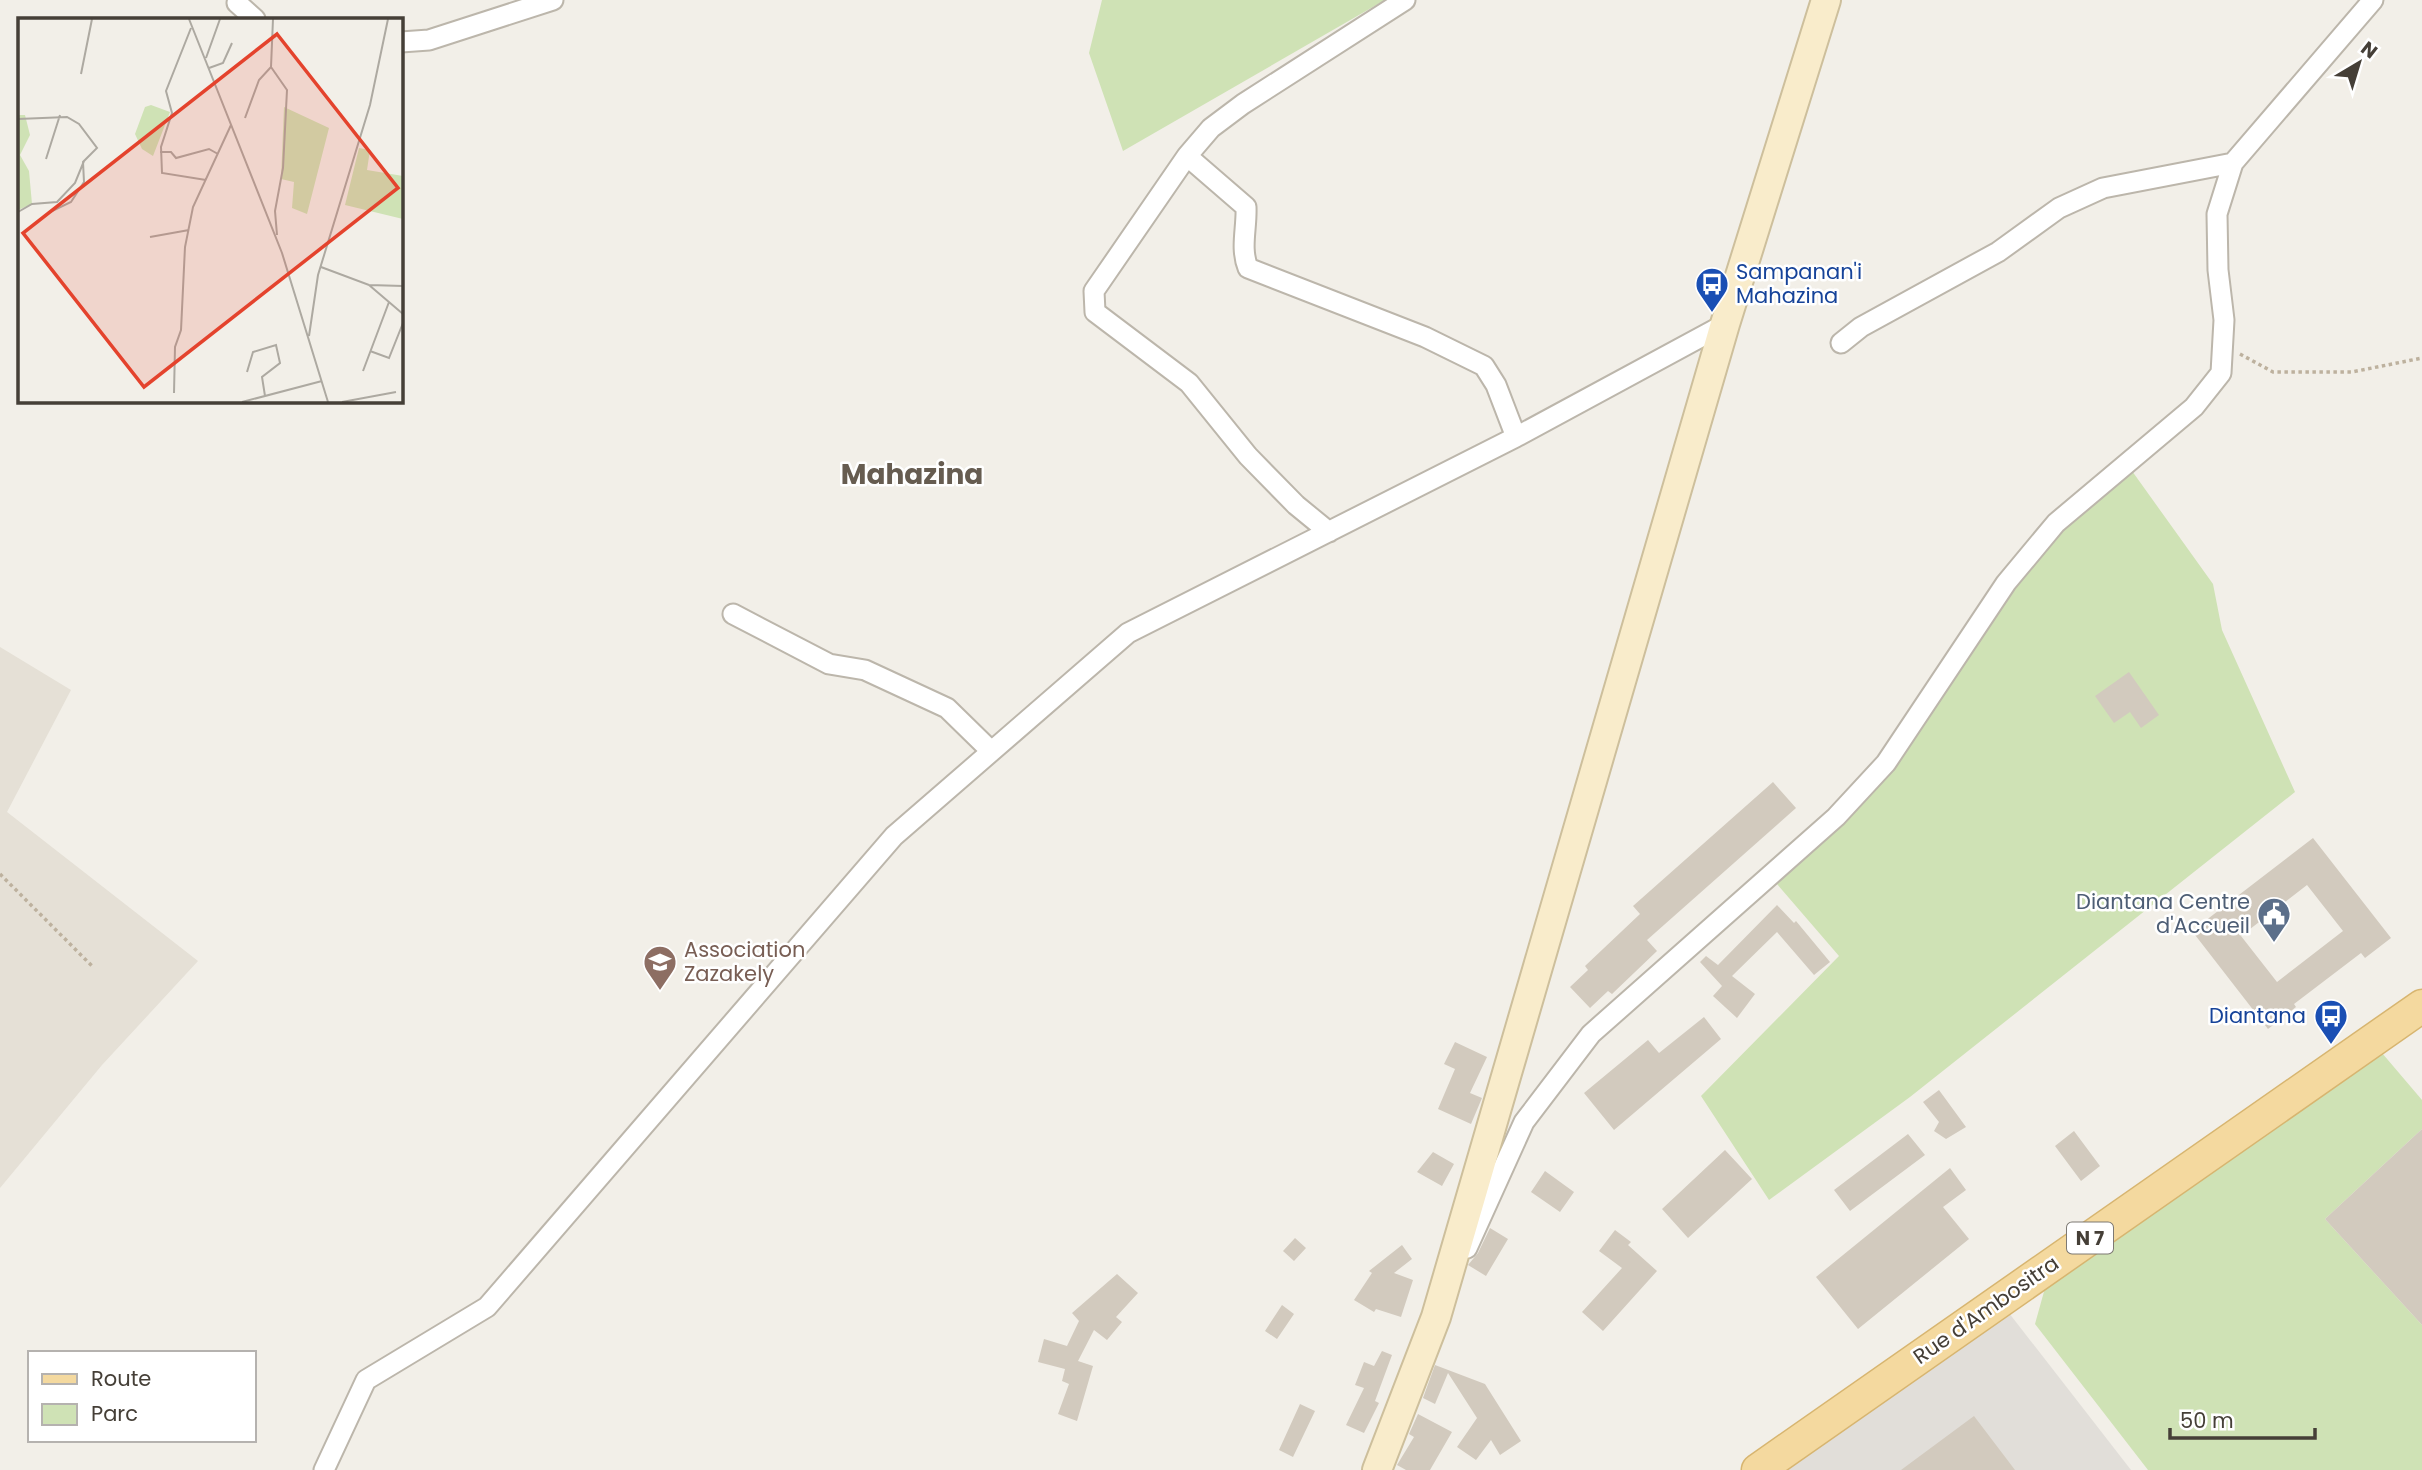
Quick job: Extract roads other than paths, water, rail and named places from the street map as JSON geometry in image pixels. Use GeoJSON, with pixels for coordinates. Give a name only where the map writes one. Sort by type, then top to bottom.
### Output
{"type":"FeatureCollection","features":[{"type":"Feature","properties":{"kind":"main road"},"geometry":{"type":"LineString","coordinates":[[1377,1470],[1436,1317],[1725,324],[1826,0]]}},
{"type":"Feature","properties":{"kind":"main road","name":"Rue d'Ambositra"},"geometry":{"type":"LineString","coordinates":[[1758,1470],[2033,1276],[2197,1166],[2422,1006]]}},
{"type":"Feature","properties":{"kind":"street"},"geometry":{"type":"LineString","coordinates":[[402,42],[429,40],[553,0]]}},
{"type":"Feature","properties":{"kind":"street"},"geometry":{"type":"LineString","coordinates":[[1329,532],[1296,505],[1248,456],[1189,383],[1095,312],[1094,291],[1187,156],[1211,128],[1243,104],[1405,0]]}},
{"type":"Feature","properties":{"kind":"street"},"geometry":{"type":"LineString","coordinates":[[1436,1317],[1524,1122],[1591,1034],[1803,848],[1886,763],[2006,583],[2056,523],[2194,407],[2221,373],[2224,320],[2218,270],[2217,214],[2233,163],[2373,0]]}},
{"type":"Feature","properties":{"kind":"street"},"geometry":{"type":"LineString","coordinates":[[237,2],[254,18]]}},
{"type":"Feature","properties":{"kind":"street"},"geometry":{"type":"LineString","coordinates":[[1187,156],[1246,206],[1247,226],[1242,253],[1248,268],[1424,337],[1484,366],[1496,385],[1516,437]]}},
{"type":"Feature","properties":{"kind":"street"},"geometry":{"type":"LineString","coordinates":[[1841,343],[1861,327],[1998,253],[2059,208],[2103,188],[2233,163]]}},
{"type":"Feature","properties":{"kind":"street"},"geometry":{"type":"LineString","coordinates":[[324,1470],[366,1380],[487,1307],[894,836],[1128,633],[1516,437],[1725,324]]}},
{"type":"Feature","properties":{"kind":"street"},"geometry":{"type":"LineString","coordinates":[[733,614],[829,664],[865,670],[947,708],[991,751]]}},
{"type":"Feature","properties":{"kind":"place","name":"Sampanan'i Mahazina"},"geometry":{"type":"Point","coordinates":[1712,314]}},
{"type":"Feature","properties":{"kind":"place","name":"Diantana Centre d'Accueil"},"geometry":{"type":"Point","coordinates":[2274,944]}},
{"type":"Feature","properties":{"kind":"place","name":"Association Zazakely"},"geometry":{"type":"Point","coordinates":[660,992]}},
{"type":"Feature","properties":{"kind":"place","name":"Diantana"},"geometry":{"type":"Point","coordinates":[2331,1046]}},
{"type":"Feature","properties":{"kind":"district","name":"Mahazina"},"geometry":{"type":"Point","coordinates":[912,474]}}]}
